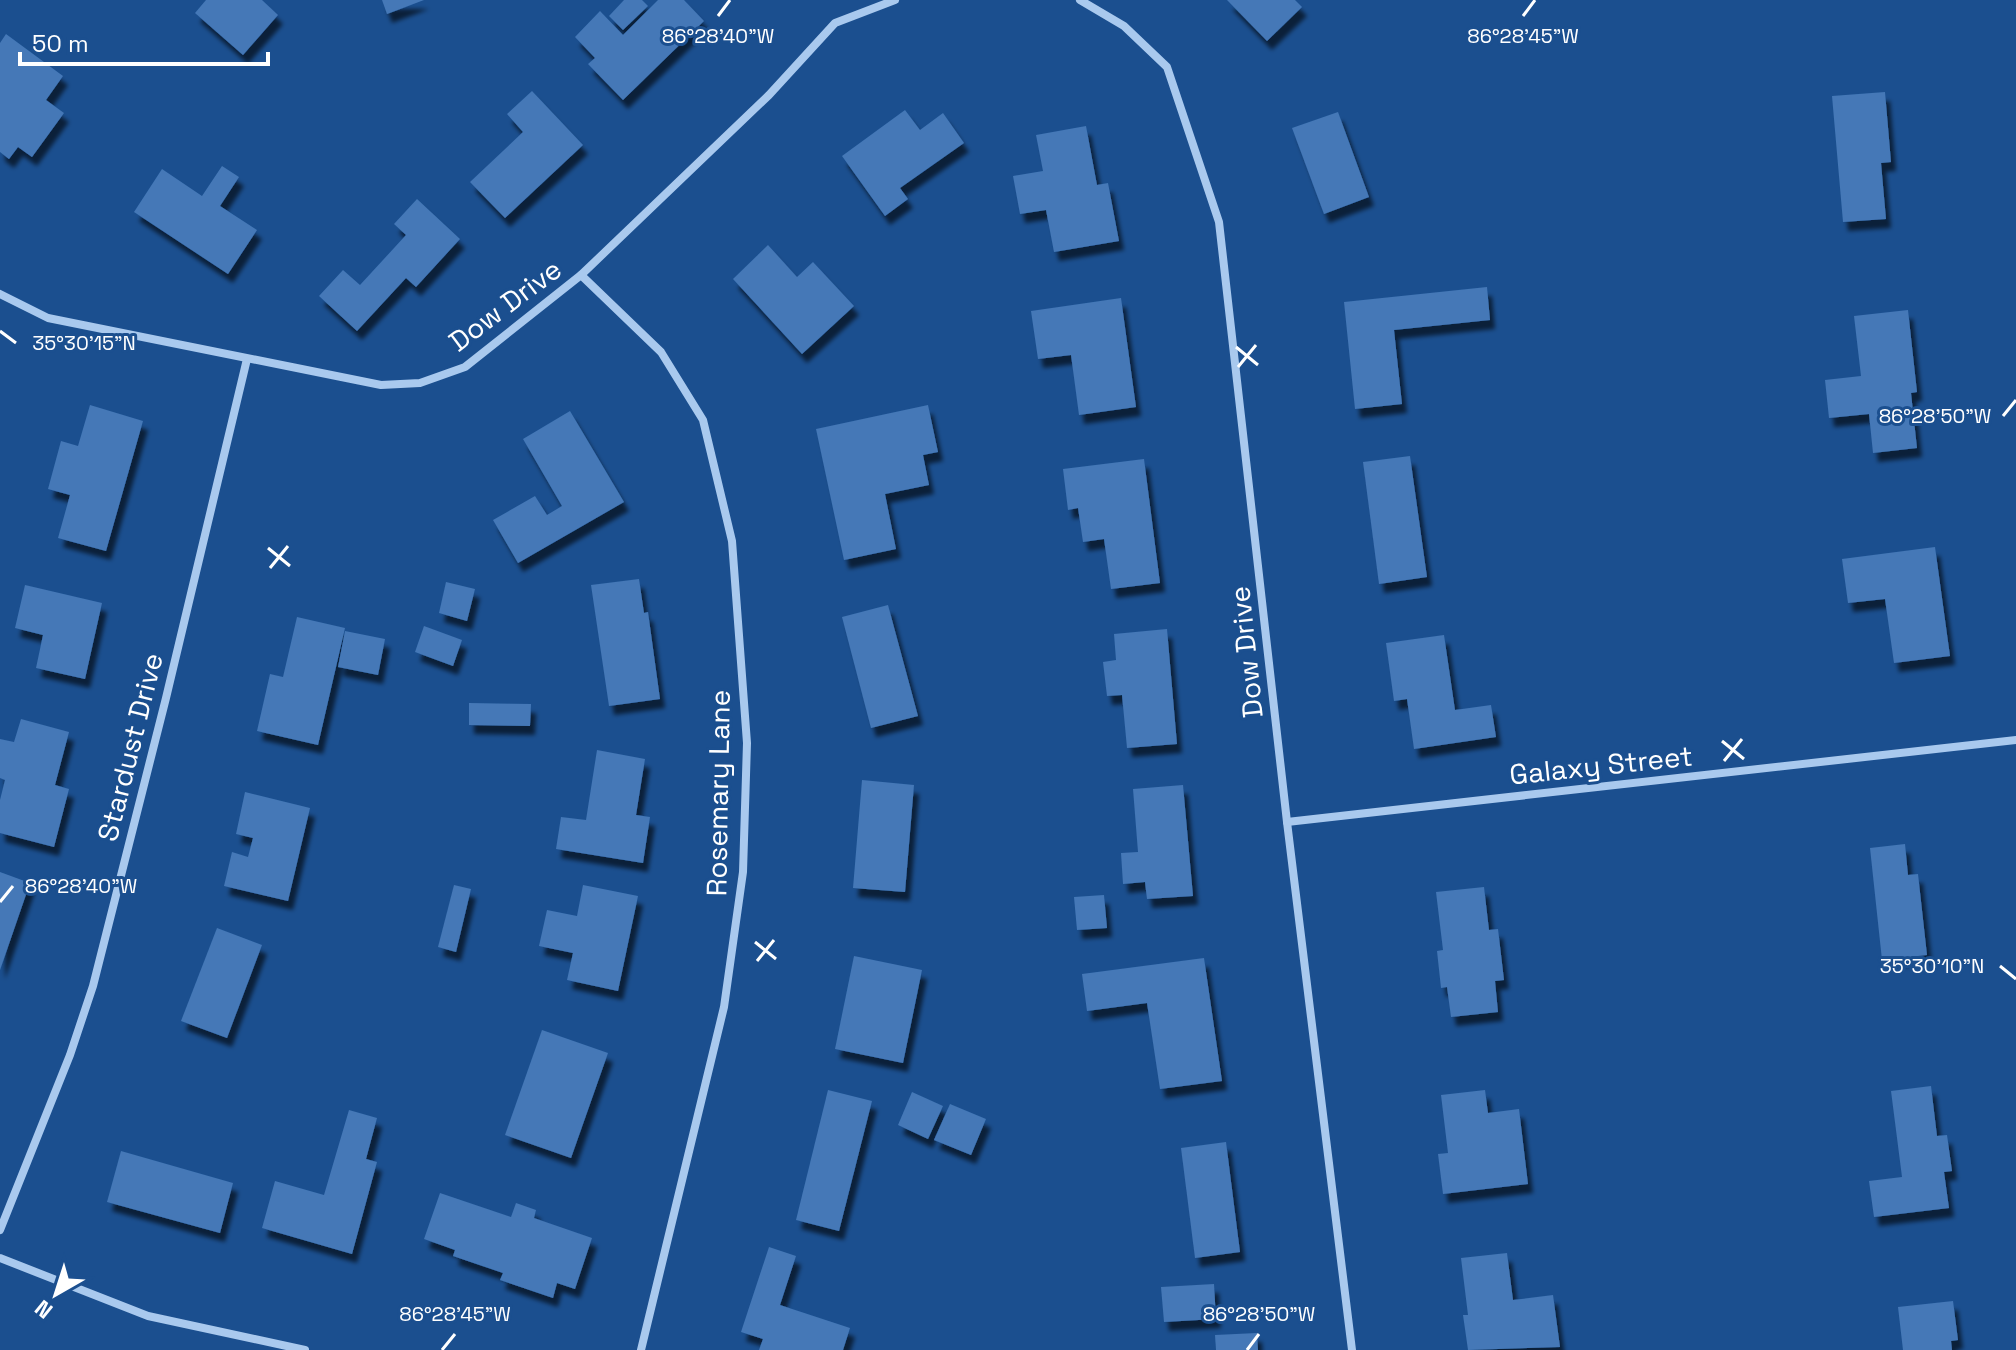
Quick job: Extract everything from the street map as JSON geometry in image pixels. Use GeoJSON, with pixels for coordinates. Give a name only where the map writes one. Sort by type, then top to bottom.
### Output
{"type":"FeatureCollection","features":[{"type":"Feature","properties":{"kind":"street","name":"Dow Drive"},"geometry":{"type":"LineString","coordinates":[[0,294],[48,318],[381,385],[420,383],[465,367],[581,275],[769,95],[835,23],[895,0]]}},
{"type":"Feature","properties":{"kind":"street","name":"Dow Drive"},"geometry":{"type":"LineString","coordinates":[[1080,0],[1124,26],[1167,67],[1219,222],[1287,822],[1352,1350]]}},
{"type":"Feature","properties":{"kind":"street","name":"Rosemary Lane"},"geometry":{"type":"LineString","coordinates":[[581,275],[661,352],[703,420],[732,541],[747,743],[743,872],[724,1007],[641,1350]]}},
{"type":"Feature","properties":{"kind":"street","name":"Stardust Drive"},"geometry":{"type":"LineString","coordinates":[[0,1230],[70,1055],[93,986],[247,359]]}},
{"type":"Feature","properties":{"kind":"street","name":"Galaxy Street"},"geometry":{"type":"LineString","coordinates":[[1287,822],[2016,740]]}},
{"type":"Feature","properties":{"kind":"street"},"geometry":{"type":"LineString","coordinates":[[0,1258],[148,1316],[305,1350]]}},
{"type":"Feature","properties":{"kind":"building"},"geometry":{"type":"Polygon","coordinates":[[[206,0],[262,0],[278,15],[243,55],[195,13],[206,0]]]}},
{"type":"Feature","properties":{"kind":"building"},"geometry":{"type":"Polygon","coordinates":[[[382,0],[424,0],[387,14],[382,0]]]}},
{"type":"Feature","properties":{"kind":"building"},"geometry":{"type":"Polygon","coordinates":[[[624,0],[642,0],[648,6],[623,30],[609,16],[624,0]]]}},
{"type":"Feature","properties":{"kind":"building"},"geometry":{"type":"Polygon","coordinates":[[[658,0],[684,0],[704,21],[623,100],[588,64],[595,58],[575,37],[600,11],[623,35],[658,0]]]}},
{"type":"Feature","properties":{"kind":"building"},"geometry":{"type":"Polygon","coordinates":[[[1227,0],[1295,0],[1302,7],[1267,41],[1227,0]]]}},
{"type":"Feature","properties":{"kind":"building"},"geometry":{"type":"Polygon","coordinates":[[[6,34],[63,76],[46,100],[64,113],[32,157],[18,147],[9,159],[0,152],[0,43],[6,34]]]}},
{"type":"Feature","properties":{"kind":"building"},"geometry":{"type":"Polygon","coordinates":[[[532,91],[583,145],[505,218],[470,182],[523,132],[507,114],[532,91]]]}},
{"type":"Feature","properties":{"kind":"building"},"geometry":{"type":"Polygon","coordinates":[[[1885,92],[1891,162],[1881,163],[1886,219],[1843,222],[1832,96],[1885,92]]]}},
{"type":"Feature","properties":{"kind":"building"},"geometry":{"type":"Polygon","coordinates":[[[905,110],[920,130],[943,113],[964,143],[900,188],[908,199],[885,216],[842,156],[905,110]]]}},
{"type":"Feature","properties":{"kind":"building"},"geometry":{"type":"Polygon","coordinates":[[[1338,112],[1369,197],[1324,214],[1292,128],[1338,112]]]}},
{"type":"Feature","properties":{"kind":"building"},"geometry":{"type":"Polygon","coordinates":[[[1086,126],[1097,185],[1108,183],[1119,241],[1054,252],[1046,210],[1020,214],[1013,176],[1043,171],[1036,135],[1086,126]]]}},
{"type":"Feature","properties":{"kind":"building"},"geometry":{"type":"Polygon","coordinates":[[[222,166],[239,177],[220,206],[257,230],[228,274],[134,212],[162,169],[202,196],[222,166]]]}},
{"type":"Feature","properties":{"kind":"building"},"geometry":{"type":"Polygon","coordinates":[[[417,199],[460,239],[416,287],[406,278],[357,331],[319,296],[343,270],[360,285],[406,235],[394,224],[417,199]]]}},
{"type":"Feature","properties":{"kind":"building"},"geometry":{"type":"Polygon","coordinates":[[[768,245],[797,277],[813,262],[854,306],[802,354],[733,279],[768,245]]]}},
{"type":"Feature","properties":{"kind":"building"},"geometry":{"type":"Polygon","coordinates":[[[1487,287],[1490,320],[1394,330],[1402,404],[1355,409],[1344,302],[1487,287]]]}},
{"type":"Feature","properties":{"kind":"building"},"geometry":{"type":"Polygon","coordinates":[[[1121,298],[1136,407],[1079,415],[1071,355],[1038,359],[1031,311],[1121,298]]]}},
{"type":"Feature","properties":{"kind":"building"},"geometry":{"type":"Polygon","coordinates":[[[1908,310],[1917,392],[1911,393],[1917,448],[1873,453],[1869,414],[1829,418],[1825,380],[1861,376],[1854,316],[1908,310]]]}},
{"type":"Feature","properties":{"kind":"building"},"geometry":{"type":"Polygon","coordinates":[[[90,405],[143,421],[106,551],[58,538],[70,495],[48,489],[61,441],[78,446],[90,405]]]}},
{"type":"Feature","properties":{"kind":"building"},"geometry":{"type":"Polygon","coordinates":[[[928,405],[938,452],[923,455],[929,485],[885,494],[896,549],[844,560],[816,429],[928,405]]]}},
{"type":"Feature","properties":{"kind":"building"},"geometry":{"type":"Polygon","coordinates":[[[570,411],[624,502],[518,563],[493,520],[535,496],[547,515],[562,506],[523,439],[570,411]]]}},
{"type":"Feature","properties":{"kind":"building"},"geometry":{"type":"Polygon","coordinates":[[[1410,456],[1427,577],[1379,584],[1363,462],[1410,456]]]}},
{"type":"Feature","properties":{"kind":"building"},"geometry":{"type":"Polygon","coordinates":[[[1144,459],[1160,583],[1111,589],[1104,539],[1083,542],[1078,508],[1068,510],[1063,469],[1144,459]]]}},
{"type":"Feature","properties":{"kind":"building"},"geometry":{"type":"Polygon","coordinates":[[[1935,547],[1950,656],[1894,663],[1885,599],[1848,603],[1842,559],[1935,547]]]}},
{"type":"Feature","properties":{"kind":"building"},"geometry":{"type":"Polygon","coordinates":[[[639,579],[644,613],[648,612],[660,699],[609,706],[591,585],[639,579]]]}},
{"type":"Feature","properties":{"kind":"building"},"geometry":{"type":"Polygon","coordinates":[[[446,582],[475,589],[467,621],[439,613],[446,582]]]}},
{"type":"Feature","properties":{"kind":"building"},"geometry":{"type":"Polygon","coordinates":[[[25,585],[102,603],[85,679],[36,668],[43,635],[15,628],[25,585]]]}},
{"type":"Feature","properties":{"kind":"building"},"geometry":{"type":"Polygon","coordinates":[[[888,605],[918,716],[871,728],[842,617],[888,605]]]}},
{"type":"Feature","properties":{"kind":"building"},"geometry":{"type":"Polygon","coordinates":[[[297,617],[345,628],[318,745],[257,731],[270,674],[283,677],[297,617]]]}},
{"type":"Feature","properties":{"kind":"building"},"geometry":{"type":"Polygon","coordinates":[[[424,626],[462,640],[453,666],[415,652],[424,626]]]}},
{"type":"Feature","properties":{"kind":"building"},"geometry":{"type":"Polygon","coordinates":[[[1167,629],[1177,744],[1127,748],[1122,695],[1107,696],[1103,662],[1116,660],[1114,634],[1167,629]]]}},
{"type":"Feature","properties":{"kind":"building"},"geometry":{"type":"Polygon","coordinates":[[[345,631],[385,639],[378,675],[338,667],[345,631]]]}},
{"type":"Feature","properties":{"kind":"building"},"geometry":{"type":"Polygon","coordinates":[[[1444,635],[1455,710],[1491,705],[1496,737],[1414,749],[1407,699],[1394,701],[1386,643],[1444,635]]]}},
{"type":"Feature","properties":{"kind":"building"},"geometry":{"type":"Polygon","coordinates":[[[469,703],[531,704],[530,726],[469,725],[469,703]]]}},
{"type":"Feature","properties":{"kind":"building"},"geometry":{"type":"Polygon","coordinates":[[[21,719],[69,732],[55,785],[69,789],[54,847],[0,833],[0,800],[5,780],[0,778],[0,739],[14,742],[21,719]]]}},
{"type":"Feature","properties":{"kind":"building"},"geometry":{"type":"Polygon","coordinates":[[[597,750],[645,759],[636,815],[650,817],[643,863],[556,849],[561,817],[586,820],[597,750]]]}},
{"type":"Feature","properties":{"kind":"building"},"geometry":{"type":"Polygon","coordinates":[[[862,780],[914,785],[905,892],[853,888],[862,780]]]}},
{"type":"Feature","properties":{"kind":"building"},"geometry":{"type":"Polygon","coordinates":[[[1183,785],[1193,896],[1147,899],[1145,882],[1123,884],[1121,853],[1138,852],[1133,789],[1183,785]]]}},
{"type":"Feature","properties":{"kind":"building"},"geometry":{"type":"Polygon","coordinates":[[[245,792],[310,808],[288,901],[224,886],[232,852],[248,857],[253,838],[236,834],[245,792]]]}},
{"type":"Feature","properties":{"kind":"building"},"geometry":{"type":"Polygon","coordinates":[[[1905,844],[1908,875],[1918,874],[1927,955],[1882,960],[1870,848],[1905,844]]]}},
{"type":"Feature","properties":{"kind":"building"},"geometry":{"type":"Polygon","coordinates":[[[0,872],[30,883],[0,970],[0,872]]]}},
{"type":"Feature","properties":{"kind":"building"},"geometry":{"type":"Polygon","coordinates":[[[454,885],[471,889],[456,952],[438,947],[454,885]]]}},
{"type":"Feature","properties":{"kind":"building"},"geometry":{"type":"Polygon","coordinates":[[[583,885],[638,896],[618,991],[567,980],[573,953],[539,946],[547,910],[577,916],[583,885]]]}},
{"type":"Feature","properties":{"kind":"building"},"geometry":{"type":"Polygon","coordinates":[[[1484,887],[1489,930],[1498,929],[1504,980],[1495,981],[1498,1012],[1451,1017],[1447,987],[1441,988],[1437,951],[1443,950],[1436,892],[1484,887]]]}},
{"type":"Feature","properties":{"kind":"building"},"geometry":{"type":"Polygon","coordinates":[[[1104,895],[1107,928],[1077,930],[1074,897],[1104,895]]]}},
{"type":"Feature","properties":{"kind":"building"},"geometry":{"type":"Polygon","coordinates":[[[217,928],[262,945],[227,1038],[181,1021],[217,928]]]}},
{"type":"Feature","properties":{"kind":"building"},"geometry":{"type":"Polygon","coordinates":[[[854,956],[922,970],[903,1063],[835,1049],[854,956]]]}},
{"type":"Feature","properties":{"kind":"building"},"geometry":{"type":"Polygon","coordinates":[[[1204,958],[1222,1081],[1160,1089],[1147,1003],[1087,1011],[1082,974],[1204,958]]]}},
{"type":"Feature","properties":{"kind":"building"},"geometry":{"type":"Polygon","coordinates":[[[542,1030],[608,1053],[571,1158],[505,1135],[542,1030]]]}},
{"type":"Feature","properties":{"kind":"building"},"geometry":{"type":"Polygon","coordinates":[[[1931,1086],[1937,1136],[1947,1135],[1952,1171],[1944,1172],[1949,1208],[1874,1217],[1869,1181],[1902,1177],[1891,1091],[1931,1086]]]}},
{"type":"Feature","properties":{"kind":"building"},"geometry":{"type":"Polygon","coordinates":[[[828,1090],[872,1101],[839,1231],[796,1220],[828,1090]]]}},
{"type":"Feature","properties":{"kind":"building"},"geometry":{"type":"Polygon","coordinates":[[[1485,1090],[1488,1113],[1519,1109],[1528,1184],[1443,1194],[1438,1154],[1448,1153],[1441,1095],[1485,1090]]]}},
{"type":"Feature","properties":{"kind":"building"},"geometry":{"type":"Polygon","coordinates":[[[912,1092],[943,1106],[928,1139],[898,1125],[912,1092]]]}},
{"type":"Feature","properties":{"kind":"building"},"geometry":{"type":"Polygon","coordinates":[[[950,1104],[986,1119],[971,1155],[934,1140],[950,1104]]]}},
{"type":"Feature","properties":{"kind":"building"},"geometry":{"type":"Polygon","coordinates":[[[349,1110],[377,1118],[366,1159],[377,1162],[352,1254],[262,1228],[275,1181],[324,1195],[349,1110]]]}},
{"type":"Feature","properties":{"kind":"building"},"geometry":{"type":"Polygon","coordinates":[[[1226,1142],[1240,1252],[1195,1258],[1181,1148],[1226,1142]]]}},
{"type":"Feature","properties":{"kind":"building"},"geometry":{"type":"Polygon","coordinates":[[[121,1151],[233,1183],[220,1233],[107,1202],[121,1151]]]}},
{"type":"Feature","properties":{"kind":"building"},"geometry":{"type":"Polygon","coordinates":[[[440,1193],[511,1217],[516,1203],[536,1210],[534,1218],[592,1238],[575,1289],[557,1283],[553,1298],[500,1280],[503,1273],[453,1256],[455,1250],[424,1239],[440,1193]]]}},
{"type":"Feature","properties":{"kind":"building"},"geometry":{"type":"Polygon","coordinates":[[[769,1247],[796,1256],[780,1305],[850,1328],[843,1350],[759,1350],[763,1339],[741,1332],[769,1247]]]}},
{"type":"Feature","properties":{"kind":"building"},"geometry":{"type":"Polygon","coordinates":[[[1507,1253],[1513,1300],[1553,1295],[1560,1347],[1468,1350],[1463,1315],[1468,1315],[1461,1258],[1507,1253]]]}},
{"type":"Feature","properties":{"kind":"building"},"geometry":{"type":"Polygon","coordinates":[[[1214,1284],[1216,1319],[1164,1322],[1161,1287],[1214,1284]]]}},
{"type":"Feature","properties":{"kind":"building"},"geometry":{"type":"Polygon","coordinates":[[[1953,1301],[1958,1340],[1951,1341],[1952,1350],[1903,1350],[1898,1307],[1953,1301]]]}},
{"type":"Feature","properties":{"kind":"building"},"geometry":{"type":"Polygon","coordinates":[[[1257,1333],[1258,1350],[1216,1350],[1215,1335],[1257,1333]]]}}]}
